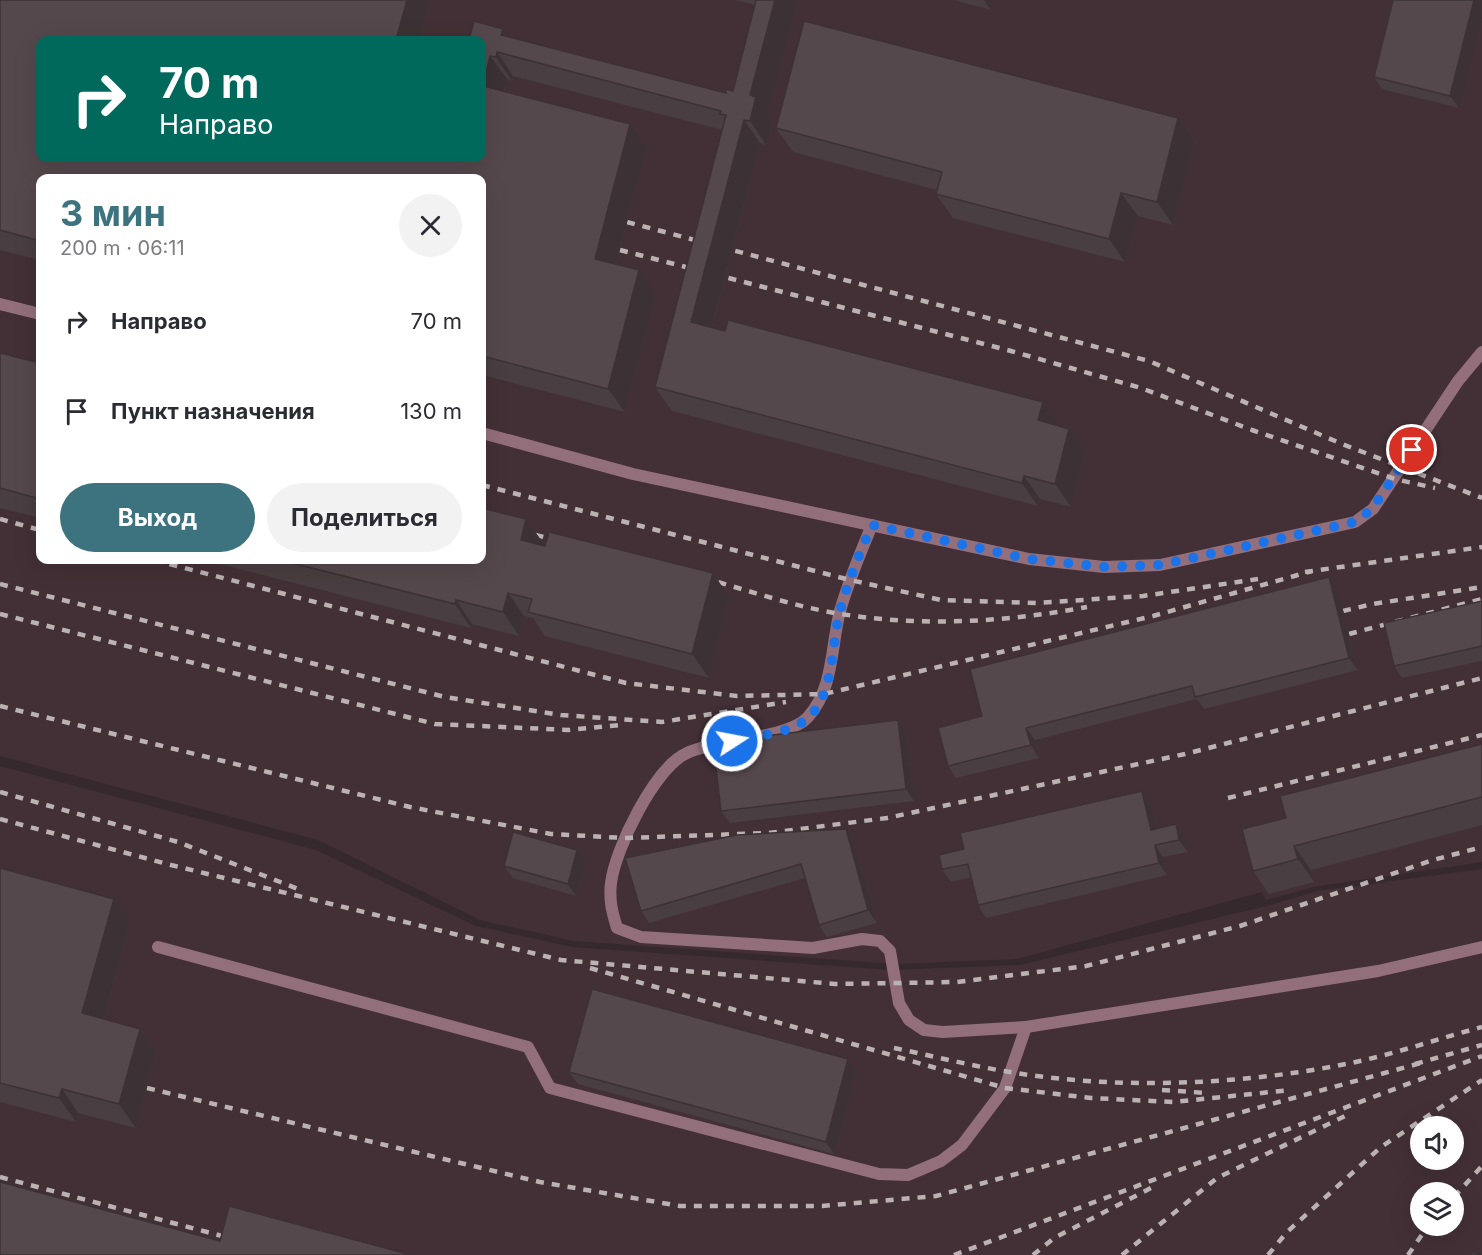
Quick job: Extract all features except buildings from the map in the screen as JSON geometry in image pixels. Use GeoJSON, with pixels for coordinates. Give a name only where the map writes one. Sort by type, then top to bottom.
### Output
{"type":"FeatureCollection","features":[{"type":"Feature","properties":{"kind":"lane"},"geometry":{"type":"LineString","coordinates":[[0,304],[36,314]]}},
{"type":"Feature","properties":{"kind":"lane"},"geometry":{"type":"LineString","coordinates":[[486,434],[633,474],[1029,559],[1104,567],[1160,565],[1355,522],[1372,509],[1458,381],[1482,352]]}},
{"type":"Feature","properties":{"kind":"lane"},"geometry":{"type":"LineString","coordinates":[[872,525],[849,580],[824,694],[806,719],[776,732],[686,753],[655,782],[625,838],[611,881],[610,905],[617,927],[641,937],[813,948],[862,939],[880,941],[890,951],[899,1003],[909,1020],[924,1030],[943,1032],[1026,1027],[1378,971],[1482,947]]}},
{"type":"Feature","properties":{"kind":"lane"},"geometry":{"type":"LineString","coordinates":[[158,947],[528,1047],[550,1088],[879,1174],[908,1175],[941,1161],[962,1145],[1005,1088],[1026,1027]]}},
{"type":"Feature","properties":{"kind":"shaded area"},"geometry":{"type":"Polygon","coordinates":[[[0,0],[1482,0],[1482,862],[1318,886],[1266,900],[1262,892],[1017,959],[897,964],[574,941],[480,920],[318,840],[0,756],[0,0]]]}},
{"type":"Feature","properties":{"kind":"shaded area"},"geometry":{"type":"Polygon","coordinates":[[[0,766],[316,850],[476,926],[572,947],[891,970],[1020,965],[1271,905],[1317,891],[1482,869],[1482,1255],[0,1255],[0,766]]]}},
{"type":"Feature","properties":{"kind":"railway"},"geometry":{"type":"LineString","coordinates":[[627,222],[1149,361],[1342,444],[1482,498]]}},
{"type":"Feature","properties":{"kind":"railway"},"geometry":{"type":"LineString","coordinates":[[620,250],[1011,351],[1141,388],[1252,430],[1395,479],[1435,488]]}},
{"type":"Feature","properties":{"kind":"railway"},"geometry":{"type":"LineString","coordinates":[[486,486],[850,580],[941,600],[1036,603],[1143,596],[1258,579]]}},
{"type":"Feature","properties":{"kind":"railway"},"geometry":{"type":"LineString","coordinates":[[0,519],[36,529]]}},
{"type":"Feature","properties":{"kind":"railway"},"geometry":{"type":"LineString","coordinates":[[520,531],[564,542]]}},
{"type":"Feature","properties":{"kind":"railway"},"geometry":{"type":"LineString","coordinates":[[1305,572],[1482,547]]}},
{"type":"Feature","properties":{"kind":"railway"},"geometry":{"type":"LineString","coordinates":[[169,564],[626,683],[737,696],[824,694],[1153,616],[1312,571]]}},
{"type":"Feature","properties":{"kind":"railway"},"geometry":{"type":"LineString","coordinates":[[703,578],[789,603],[872,618],[964,621],[1026,616],[1087,607]]}},
{"type":"Feature","properties":{"kind":"railway"},"geometry":{"type":"LineString","coordinates":[[0,584],[445,697],[561,715],[662,722],[786,702]]}},
{"type":"Feature","properties":{"kind":"railway"},"geometry":{"type":"LineString","coordinates":[[1343,611],[1482,587]]}},
{"type":"Feature","properties":{"kind":"railway"},"geometry":{"type":"LineString","coordinates":[[1349,634],[1482,599]]}},
{"type":"Feature","properties":{"kind":"railway"},"geometry":{"type":"LineString","coordinates":[[0,614],[435,724],[569,730],[620,725]]}},
{"type":"Feature","properties":{"kind":"railway"},"geometry":{"type":"LineString","coordinates":[[0,706],[410,807],[551,834],[625,838],[768,833],[887,818],[1185,754],[1482,678]]}},
{"type":"Feature","properties":{"kind":"railway"},"geometry":{"type":"LineString","coordinates":[[1228,798],[1482,735]]}},
{"type":"Feature","properties":{"kind":"railway"},"geometry":{"type":"LineString","coordinates":[[0,792],[178,842],[298,889]]}},
{"type":"Feature","properties":{"kind":"railway"},"geometry":{"type":"LineString","coordinates":[[0,819],[171,865],[561,960],[835,984],[957,982],[1086,966],[1240,926],[1433,860],[1482,847]]}},
{"type":"Feature","properties":{"kind":"railway"},"geometry":{"type":"LineString","coordinates":[[590,968],[1005,1088],[1091,1098],[1173,1102],[1291,1090]]}},
{"type":"Feature","properties":{"kind":"railway"},"geometry":{"type":"LineString","coordinates":[[894,1048],[996,1070],[1051,1078],[1178,1083],[1264,1077],[1346,1064],[1397,1052],[1482,1027]]}},
{"type":"Feature","properties":{"kind":"railway"},"geometry":{"type":"LineString","coordinates":[[1415,1064],[1482,1045]]}},
{"type":"Feature","properties":{"kind":"railway"},"geometry":{"type":"LineString","coordinates":[[954,1255],[1482,1056]]}},
{"type":"Feature","properties":{"kind":"railway"},"geometry":{"type":"LineString","coordinates":[[147,1088],[540,1182],[680,1206],[822,1206],[936,1196],[1421,1063]]}},
{"type":"Feature","properties":{"kind":"railway"},"geometry":{"type":"LineString","coordinates":[[1268,1255],[1287,1232],[1381,1147],[1482,1080]]}},
{"type":"Feature","properties":{"kind":"railway"},"geometry":{"type":"LineString","coordinates":[[1162,1090],[1207,1093]]}},
{"type":"Feature","properties":{"kind":"railway"},"geometry":{"type":"LineString","coordinates":[[1122,1255],[1217,1178],[1345,1116]]}},
{"type":"Feature","properties":{"kind":"railway"},"geometry":{"type":"LineString","coordinates":[[1464,1186],[1482,1166]]}},
{"type":"Feature","properties":{"kind":"railway"},"geometry":{"type":"LineString","coordinates":[[0,1177],[237,1240]]}},
{"type":"Feature","properties":{"kind":"railway"},"geometry":{"type":"LineString","coordinates":[[1033,1255],[1054,1238],[1151,1188]]}},
{"type":"Feature","properties":{"kind":"railway"},"geometry":{"type":"LineString","coordinates":[[1408,1255],[1421,1236]]}},
{"type":"Feature","properties":{"kind":"route"},"geometry":{"type":"LineString","coordinates":[[732,741],[776,732],[806,719],[824,694],[849,580],[872,525],[1029,559],[1104,567],[1160,565],[1355,522],[1372,509],[1395,479],[1412,450]]}}]}
